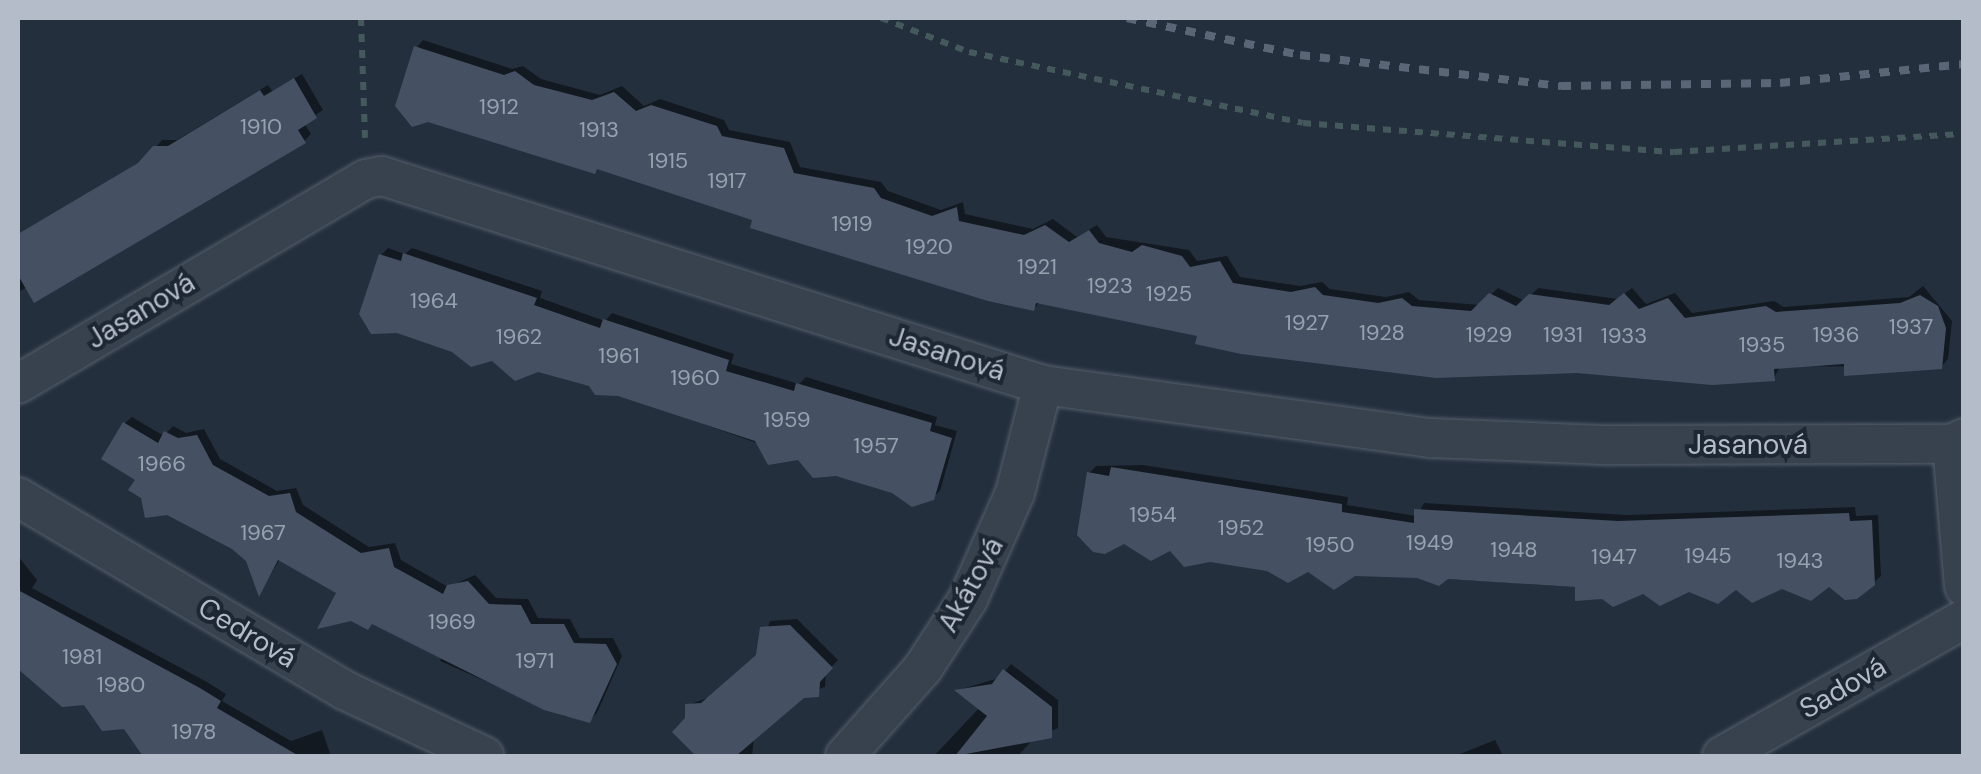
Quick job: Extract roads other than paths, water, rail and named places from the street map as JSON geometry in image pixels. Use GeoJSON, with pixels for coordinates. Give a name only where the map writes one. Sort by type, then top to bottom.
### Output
{"type":"FeatureCollection","features":[{"type":"Feature","properties":{"kind":"street","name":"Jasanová"},"geometry":{"type":"LineString","coordinates":[[18,384],[366,179],[400,178],[1044,385],[1431,438],[1609,445],[1958,441],[1964,586]]}},
{"type":"Feature","properties":{"kind":"street","name":"Akátová"},"geometry":{"type":"LineString","coordinates":[[845,756],[922,668],[968,600],[1015,493],[1044,385]]}},
{"type":"Feature","properties":{"kind":"street","name":"Cedrová"},"geometry":{"type":"LineString","coordinates":[[18,497],[344,690],[484,756]]}},
{"type":"Feature","properties":{"kind":"street","name":"Sadová"},"geometry":{"type":"LineString","coordinates":[[1722,756],[1964,619]]}},
{"type":"Feature","properties":{"kind":"railway"},"geometry":{"type":"LineString","coordinates":[[1127,18],[1300,55],[1561,86],[1780,83],[1964,64]]}}]}
